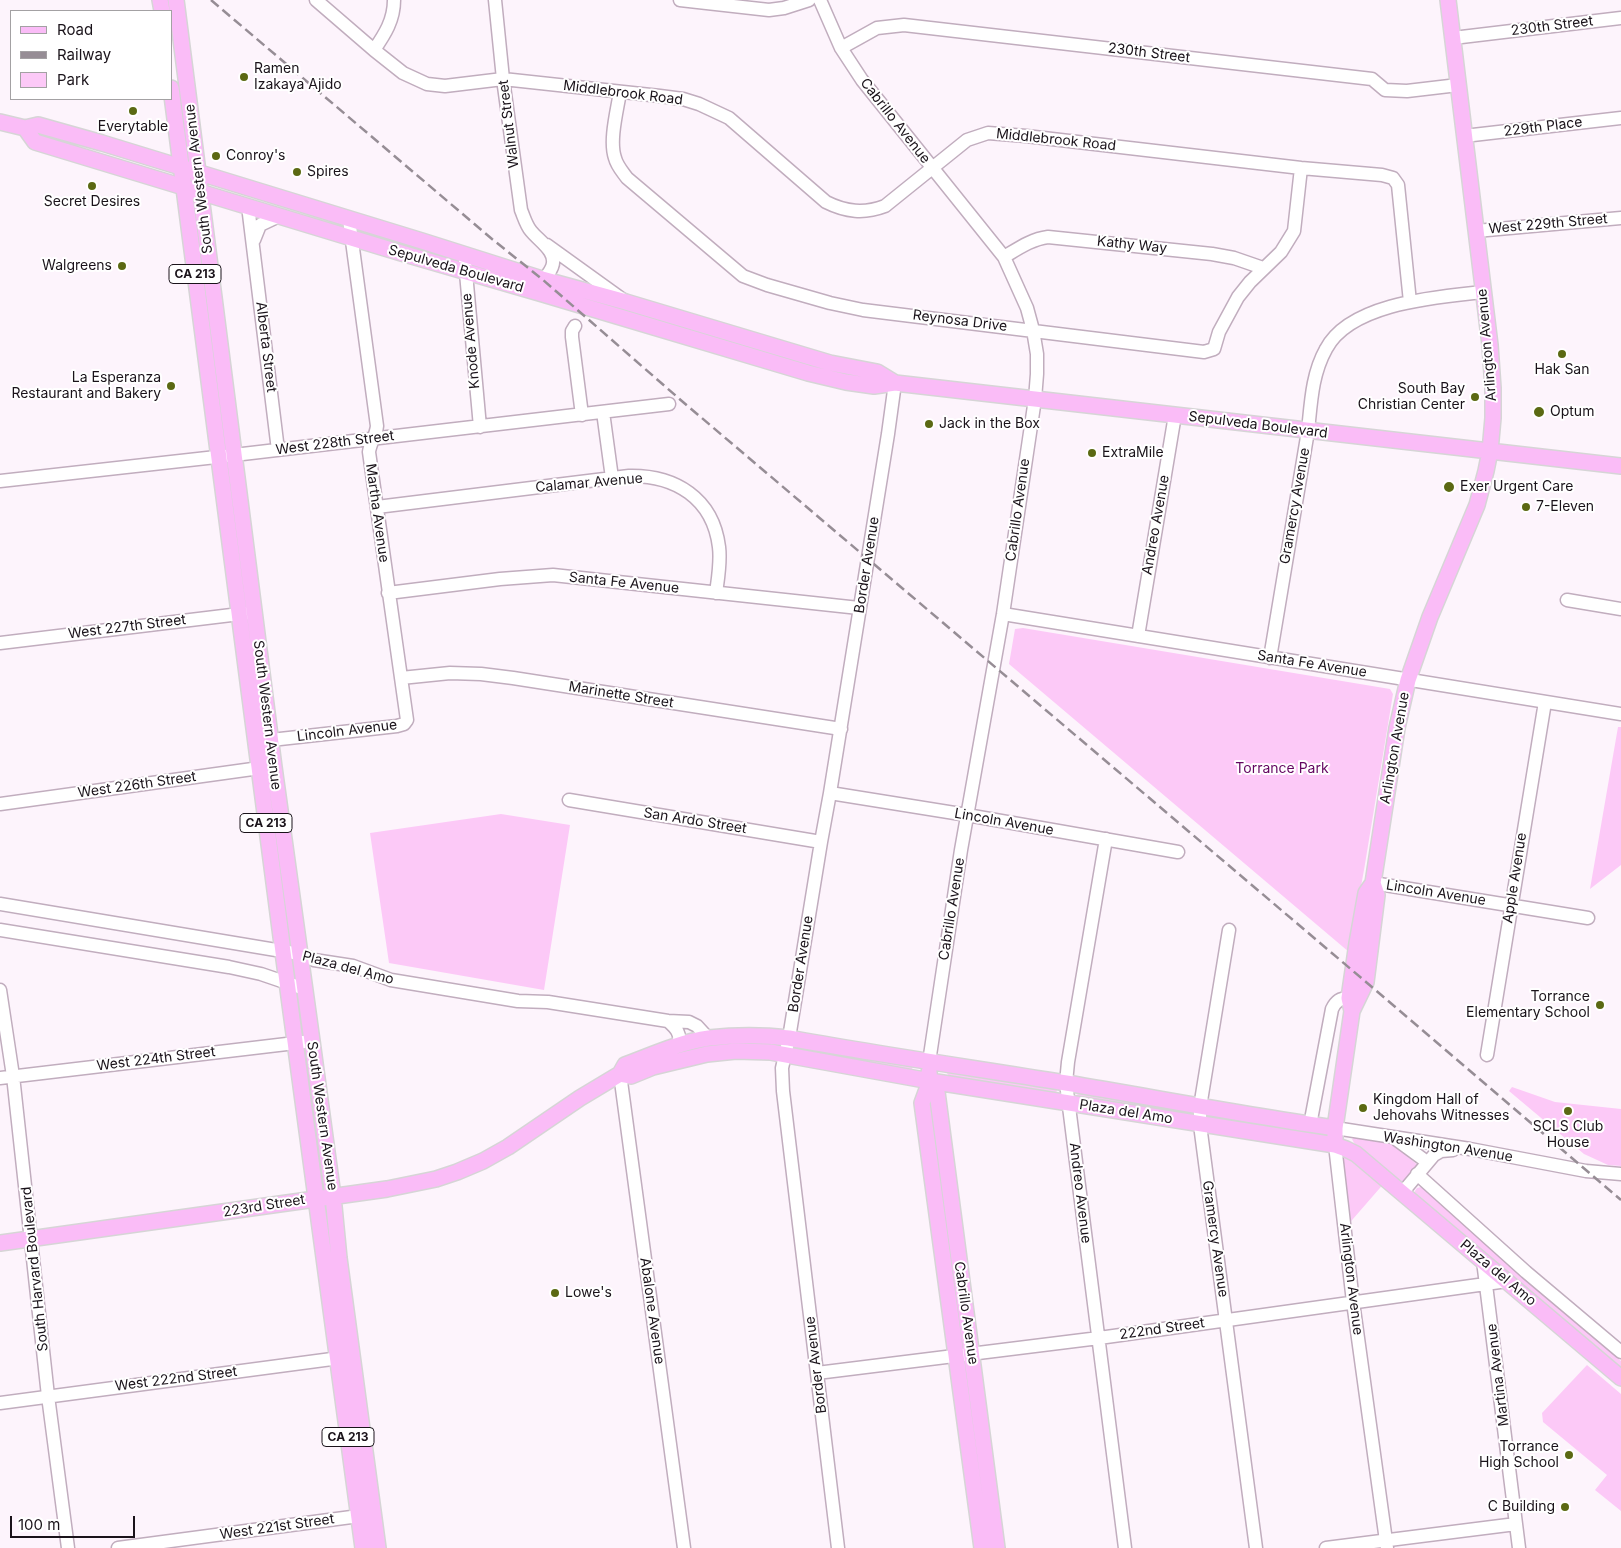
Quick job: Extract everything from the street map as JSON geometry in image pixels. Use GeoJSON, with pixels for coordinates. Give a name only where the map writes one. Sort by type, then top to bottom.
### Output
{"type":"FeatureCollection","features":[{"type":"Feature","properties":{"kind":"main road","name":"South Western Avenue"},"geometry":{"type":"LineString","coordinates":[[176,0],[234,456],[256,742],[266,767],[300,954],[333,1196],[345,1357],[363,1548]]}},
{"type":"Feature","properties":{"kind":"main road","name":"Arlington Avenue"},"geometry":{"type":"LineString","coordinates":[[1335,1145],[1335,1128],[1351,1004],[1366,982],[1378,895],[1373,883],[1397,728],[1408,680],[1430,617],[1477,505],[1490,451],[1493,388],[1448,0]]}},
{"type":"Feature","properties":{"kind":"main road","name":"South Western Avenue"},"geometry":{"type":"LineString","coordinates":[[172,96],[218,457],[271,740],[266,767],[283,952],[316,1198],[373,1506],[378,1548]]}},
{"type":"Feature","properties":{"kind":"main road","name":"Sepulveda Boulevard"},"geometry":{"type":"LineString","coordinates":[[0,122],[25,128],[38,125],[198,172],[465,255],[540,286],[808,374],[874,386],[895,383],[1621,466]]}},
{"type":"Feature","properties":{"kind":"main road","name":"Sepulveda Boulevard"},"geometry":{"type":"LineString","coordinates":[[25,128],[35,142],[465,272],[626,302],[830,363],[877,372],[895,383]]}},
{"type":"Feature","properties":{"kind":"main road"},"geometry":{"type":"LineString","coordinates":[[749,356],[754,341]]}},
{"type":"Feature","properties":{"kind":"main road"},"geometry":{"type":"LineString","coordinates":[[206,362],[212,361],[215,365],[218,391],[222,400],[228,405]]}},
{"type":"Feature","properties":{"kind":"main road","name":"Plaza del Amo"},"geometry":{"type":"LineString","coordinates":[[1335,1128],[789,1038],[766,1036],[708,1038],[678,1046],[625,1065],[620,1074],[631,1076],[653,1067],[706,1054],[751,1051],[770,1052],[1200,1125],[1335,1145],[1356,1154],[1621,1378]]}},
{"type":"Feature","properties":{"kind":"main road","name":"Cabrillo Avenue"},"geometry":{"type":"LineString","coordinates":[[929,1062],[930,1080],[922,1103],[982,1548]]}},
{"type":"Feature","properties":{"kind":"main road","name":"223rd Street"},"geometry":{"type":"LineString","coordinates":[[0,1243],[408,1185],[457,1172],[508,1147],[580,1098],[620,1074]]}},
{"type":"Feature","properties":{"kind":"main road","name":"Cabrillo Avenue"},"geometry":{"type":"LineString","coordinates":[[930,1080],[937,1092],[997,1548]]}},
{"type":"Feature","properties":{"kind":"street","name":"Middlebrook Road"},"geometry":{"type":"LineString","coordinates":[[316,0],[402,73],[427,84],[445,86],[503,78],[683,99],[716,111],[729,118],[826,202],[850,211],[874,210],[885,206],[967,140],[988,133],[1301,168],[1382,175],[1393,178],[1396,180],[1399,193],[1398,202],[1410,302]]}},
{"type":"Feature","properties":{"kind":"street"},"geometry":{"type":"LineString","coordinates":[[374,50],[390,23],[394,13],[394,0]]}},
{"type":"Feature","properties":{"kind":"street","name":"Walnut Street"},"geometry":{"type":"LineString","coordinates":[[495,0],[503,78],[521,210],[532,232],[547,248],[553,260],[552,267],[540,286]]}},
{"type":"Feature","properties":{"kind":"street"},"geometry":{"type":"LineString","coordinates":[[680,0],[769,10],[784,8],[809,0]]}},
{"type":"Feature","properties":{"kind":"street","name":"Cabrillo Avenue"},"geometry":{"type":"LineString","coordinates":[[820,0],[841,48],[862,80],[1004,257],[1024,300],[1033,330],[1037,361],[1035,399],[1003,614],[967,815],[929,1062]]}},
{"type":"Feature","properties":{"kind":"street","name":"230th Street"},"geometry":{"type":"LineString","coordinates":[[1452,38],[1621,18]]}},
{"type":"Feature","properties":{"kind":"street","name":"230th Street"},"geometry":{"type":"LineString","coordinates":[[841,48],[877,28],[904,25],[1372,79],[1385,90],[1407,91],[1458,85]]}},
{"type":"Feature","properties":{"kind":"street","name":"Reynosa Drive"},"geometry":{"type":"LineString","coordinates":[[620,92],[613,144],[614,157],[618,167],[627,178],[743,276],[753,281],[830,303],[863,310],[1204,352],[1214,349],[1222,324],[1238,297],[1281,252],[1294,231],[1301,168]]}},
{"type":"Feature","properties":{"kind":"street","name":"229th Place"},"geometry":{"type":"LineString","coordinates":[[1464,136],[1621,118]]}},
{"type":"Feature","properties":{"kind":"street","name":"Alberta Street"},"geometry":{"type":"LineString","coordinates":[[248,206],[278,450]]}},
{"type":"Feature","properties":{"kind":"street"},"geometry":{"type":"LineString","coordinates":[[253,245],[260,225],[279,216]]}},
{"type":"Feature","properties":{"kind":"street","name":"West 229th Street"},"geometry":{"type":"LineString","coordinates":[[1476,231],[1621,218]]}},
{"type":"Feature","properties":{"kind":"street","name":"Martha Avenue"},"geometry":{"type":"LineString","coordinates":[[349,219],[377,426],[369,452],[406,720]]}},
{"type":"Feature","properties":{"kind":"street","name":"Kathy Way"},"geometry":{"type":"LineString","coordinates":[[1004,257],[1030,241],[1048,236],[1212,254],[1234,258],[1264,268]]}},
{"type":"Feature","properties":{"kind":"street","name":"Walnut Street"},"geometry":{"type":"LineString","coordinates":[[541,241],[626,302]]}},
{"type":"Feature","properties":{"kind":"street","name":"Knode Avenue"},"geometry":{"type":"LineString","coordinates":[[465,255],[480,427]]}},
{"type":"Feature","properties":{"kind":"street","name":"Gramercy Avenue"},"geometry":{"type":"LineString","coordinates":[[1270,658],[1308,430],[1315,375],[1326,347],[1335,335],[1346,326],[1360,318],[1384,309],[1410,302],[1483,292]]}},
{"type":"Feature","properties":{"kind":"street"},"geometry":{"type":"LineString","coordinates":[[574,326],[572,337],[582,415]]}},
{"type":"Feature","properties":{"kind":"street","name":"Border Avenue"},"geometry":{"type":"LineString","coordinates":[[838,1548],[783,1091],[782,1068],[789,1038],[841,730],[895,383]]}},
{"type":"Feature","properties":{"kind":"street","name":"West 228th Street"},"geometry":{"type":"LineString","coordinates":[[0,481],[234,456],[669,404]]}},
{"type":"Feature","properties":{"kind":"street"},"geometry":{"type":"LineString","coordinates":[[603,412],[612,478]]}},
{"type":"Feature","properties":{"kind":"street","name":"Andreo Avenue"},"geometry":{"type":"LineString","coordinates":[[1138,636],[1175,415]]}},
{"type":"Feature","properties":{"kind":"street","name":"Calamar Avenue"},"geometry":{"type":"LineString","coordinates":[[377,507],[612,478],[642,476],[656,478],[678,486],[694,496],[704,508],[717,535],[719,558],[716,593]]}},
{"type":"Feature","properties":{"kind":"street","name":"Santa Fe Avenue"},"geometry":{"type":"LineString","coordinates":[[388,593],[515,578],[553,576],[859,608]]}},
{"type":"Feature","properties":{"kind":"street"},"geometry":{"type":"LineString","coordinates":[[1567,600],[1621,609]]}},
{"type":"Feature","properties":{"kind":"street","name":"West 227th Street"},"geometry":{"type":"LineString","coordinates":[[0,643],[247,613]]}},
{"type":"Feature","properties":{"kind":"street","name":"Santa Fe Avenue"},"geometry":{"type":"LineString","coordinates":[[1003,614],[1621,714]]}},
{"type":"Feature","properties":{"kind":"street","name":"Marinette Street"},"geometry":{"type":"LineString","coordinates":[[401,678],[450,673],[481,674],[841,730]]}},
{"type":"Feature","properties":{"kind":"street","name":"Apple Avenue"},"geometry":{"type":"LineString","coordinates":[[1487,1055],[1545,702]]}},
{"type":"Feature","properties":{"kind":"street","name":"Lincoln Avenue"},"geometry":{"type":"LineString","coordinates":[[256,742],[397,726],[404,724],[406,720]]}},
{"type":"Feature","properties":{"kind":"street","name":"West 226th Street"},"geometry":{"type":"LineString","coordinates":[[0,804],[266,767]]}},
{"type":"Feature","properties":{"kind":"street","name":"Lincoln Avenue"},"geometry":{"type":"LineString","coordinates":[[830,793],[1178,852]]}},
{"type":"Feature","properties":{"kind":"street","name":"San Ardo Street"},"geometry":{"type":"LineString","coordinates":[[569,800],[821,842]]}},
{"type":"Feature","properties":{"kind":"street","name":"Andreo Avenue"},"geometry":{"type":"LineString","coordinates":[[1106,839],[1066,1083],[1125,1548]]}},
{"type":"Feature","properties":{"kind":"street","name":"Lincoln Avenue"},"geometry":{"type":"LineString","coordinates":[[1373,883],[1588,918]]}},
{"type":"Feature","properties":{"kind":"street","name":"Plaza del Amo"},"geometry":{"type":"LineString","coordinates":[[0,904],[300,954],[309,958],[353,966],[391,980],[518,1001],[548,1002],[668,1021],[689,1022],[697,1026],[708,1038]]}},
{"type":"Feature","properties":{"kind":"street"},"geometry":{"type":"LineString","coordinates":[[0,930],[229,967],[261,974],[305,989]]}},
{"type":"Feature","properties":{"kind":"street","name":"Gramercy Avenue"},"geometry":{"type":"LineString","coordinates":[[1229,930],[1200,1107],[1200,1125],[1256,1548]]}},
{"type":"Feature","properties":{"kind":"street","name":"South Harvard Boulevard"},"geometry":{"type":"LineString","coordinates":[[0,990],[6,1077],[31,1239],[48,1396],[68,1548]]}},
{"type":"Feature","properties":{"kind":"street","name":"Arlington Avenue"},"geometry":{"type":"LineString","coordinates":[[1310,1125],[1332,1009],[1335,1003],[1342,998],[1351,1004]]}},
{"type":"Feature","properties":{"kind":"street"},"geometry":{"type":"LineString","coordinates":[[668,1021],[676,1028],[680,1040],[678,1046]]}},
{"type":"Feature","properties":{"kind":"street","name":"West 224th Street"},"geometry":{"type":"LineString","coordinates":[[6,1077],[312,1041]]}},
{"type":"Feature","properties":{"kind":"street","name":"Abalone Avenue"},"geometry":{"type":"LineString","coordinates":[[620,1074],[684,1548]]}},
{"type":"Feature","properties":{"kind":"street","name":"Washington Avenue"},"geometry":{"type":"LineString","coordinates":[[1335,1128],[1470,1149],[1586,1171],[1621,1174]]}},
{"type":"Feature","properties":{"kind":"street"},"geometry":{"type":"LineString","coordinates":[[1394,1138],[1427,1162]]}},
{"type":"Feature","properties":{"kind":"street","name":"Arlington Avenue"},"geometry":{"type":"LineString","coordinates":[[1335,1145],[1386,1544]]}},
{"type":"Feature","properties":{"kind":"street"},"geometry":{"type":"LineString","coordinates":[[1402,1193],[1427,1162],[1441,1151],[1470,1149]]}},
{"type":"Feature","properties":{"kind":"street"},"geometry":{"type":"LineString","coordinates":[[1417,1174],[1526,1272],[1621,1352]]}},
{"type":"Feature","properties":{"kind":"street","name":"Martina Avenue"},"geometry":{"type":"LineString","coordinates":[[1484,1261],[1519,1548]]}},
{"type":"Feature","properties":{"kind":"street","name":"222nd Street"},"geometry":{"type":"LineString","coordinates":[[817,1373],[1099,1338],[1507,1281]]}},
{"type":"Feature","properties":{"kind":"street","name":"West 222nd Street"},"geometry":{"type":"LineString","coordinates":[[0,1402],[345,1357]]}},
{"type":"Feature","properties":{"kind":"street","name":"West 221st Street"},"geometry":{"type":"LineString","coordinates":[[118,1548],[359,1516],[373,1506]]}},
{"type":"Feature","properties":{"kind":"street"},"geometry":{"type":"LineString","coordinates":[[1326,1548],[1386,1544],[1516,1524]]}},
{"type":"Feature","properties":{"kind":"green space","name":"Torrance Park"},"geometry":{"type":"Polygon","coordinates":[[[1023,628],[1390,689],[1393,694],[1349,952],[1009,664],[1015,629],[1023,628]]]}},
{"type":"Feature","properties":{"kind":"green space"},"geometry":{"type":"Polygon","coordinates":[[[1618,727],[1621,727],[1621,865],[1590,889],[1618,727]]]}},
{"type":"Feature","properties":{"kind":"green space"},"geometry":{"type":"Polygon","coordinates":[[[501,814],[570,825],[544,990],[389,963],[370,833],[501,814]]]}},
{"type":"Feature","properties":{"kind":"green space"},"geometry":{"type":"Polygon","coordinates":[[[800,1047],[913,1065],[912,1069],[909,1070],[800,1050],[800,1047]]]}},
{"type":"Feature","properties":{"kind":"green space"},"geometry":{"type":"Polygon","coordinates":[[[946,1071],[1056,1089],[1057,1091],[1054,1094],[949,1077],[946,1071]]]}},
{"type":"Feature","properties":{"kind":"green space"},"geometry":{"type":"Polygon","coordinates":[[[1512,1087],[1555,1102],[1621,1109],[1621,1166],[1608,1165],[1584,1154],[1509,1091],[1512,1087]]]}},
{"type":"Feature","properties":{"kind":"green space"},"geometry":{"type":"Polygon","coordinates":[[[1080,1091],[1190,1110],[1192,1113],[1191,1115],[1078,1097],[1077,1093],[1080,1091]]]}},
{"type":"Feature","properties":{"kind":"green space"},"geometry":{"type":"Polygon","coordinates":[[[1213,1115],[1322,1134],[1323,1136],[1213,1120],[1213,1115]]]}},
{"type":"Feature","properties":{"kind":"green space"},"geometry":{"type":"Polygon","coordinates":[[[1355,1137],[1391,1143],[1419,1166],[1402,1184],[1354,1143],[1352,1139],[1355,1137]]]}},
{"type":"Feature","properties":{"kind":"green space"},"geometry":{"type":"Polygon","coordinates":[[[1336,1147],[1386,1181],[1346,1227],[1336,1147]]]}},
{"type":"Feature","properties":{"kind":"green space"},"geometry":{"type":"Polygon","coordinates":[[[1421,1187],[1621,1361],[1621,1370],[1415,1194],[1417,1188],[1421,1187]]]}},
{"type":"Feature","properties":{"kind":"green space"},"geometry":{"type":"Polygon","coordinates":[[[1587,1365],[1621,1394],[1621,1511],[1595,1490],[1607,1475],[1543,1422],[1542,1413],[1587,1365]]]}},
{"type":"Feature","properties":{"kind":"railway"},"geometry":{"type":"LineString","coordinates":[[211,0],[492,239],[542,279],[683,402],[1621,1200]]}},
{"type":"Feature","properties":{"kind":"place","name":"Ramen Izakaya Ajido"},"geometry":{"type":"Point","coordinates":[244,77]}},
{"type":"Feature","properties":{"kind":"place","name":"Everytable"},"geometry":{"type":"Point","coordinates":[133,111]}},
{"type":"Feature","properties":{"kind":"place","name":"Conroy's"},"geometry":{"type":"Point","coordinates":[216,156]}},
{"type":"Feature","properties":{"kind":"place","name":"Spires"},"geometry":{"type":"Point","coordinates":[297,172]}},
{"type":"Feature","properties":{"kind":"place","name":"Secret Desires"},"geometry":{"type":"Point","coordinates":[92,186]}},
{"type":"Feature","properties":{"kind":"place","name":"Walgreens"},"geometry":{"type":"Point","coordinates":[122,266]}},
{"type":"Feature","properties":{"kind":"place","name":"Hak San"},"geometry":{"type":"Point","coordinates":[1562,354]}},
{"type":"Feature","properties":{"kind":"place","name":"La Esperanza Restaurant and Bakery"},"geometry":{"type":"Point","coordinates":[171,386]}},
{"type":"Feature","properties":{"kind":"place","name":"South Bay Christian Center"},"geometry":{"type":"Point","coordinates":[1475,397]}},
{"type":"Feature","properties":{"kind":"place","name":"Optum"},"geometry":{"type":"Point","coordinates":[1539,412]}},
{"type":"Feature","properties":{"kind":"place","name":"Jack in the Box"},"geometry":{"type":"Point","coordinates":[929,424]}},
{"type":"Feature","properties":{"kind":"place","name":"ExtraMile"},"geometry":{"type":"Point","coordinates":[1092,453]}},
{"type":"Feature","properties":{"kind":"place","name":"Exer Urgent Care"},"geometry":{"type":"Point","coordinates":[1449,487]}},
{"type":"Feature","properties":{"kind":"place","name":"7-Eleven"},"geometry":{"type":"Point","coordinates":[1526,507]}},
{"type":"Feature","properties":{"kind":"place","name":"Torrance Elementary School"},"geometry":{"type":"Point","coordinates":[1600,1005]}},
{"type":"Feature","properties":{"kind":"place","name":"Kingdom Hall of Jehovahs Witnesses"},"geometry":{"type":"Point","coordinates":[1363,1108]}},
{"type":"Feature","properties":{"kind":"place","name":"SCLS Club House"},"geometry":{"type":"Point","coordinates":[1568,1111]}},
{"type":"Feature","properties":{"kind":"place","name":"Lowe's"},"geometry":{"type":"Point","coordinates":[555,1293]}},
{"type":"Feature","properties":{"kind":"place","name":"Torrance High School"},"geometry":{"type":"Point","coordinates":[1569,1455]}},
{"type":"Feature","properties":{"kind":"place","name":"C Building"},"geometry":{"type":"Point","coordinates":[1565,1507]}}]}
